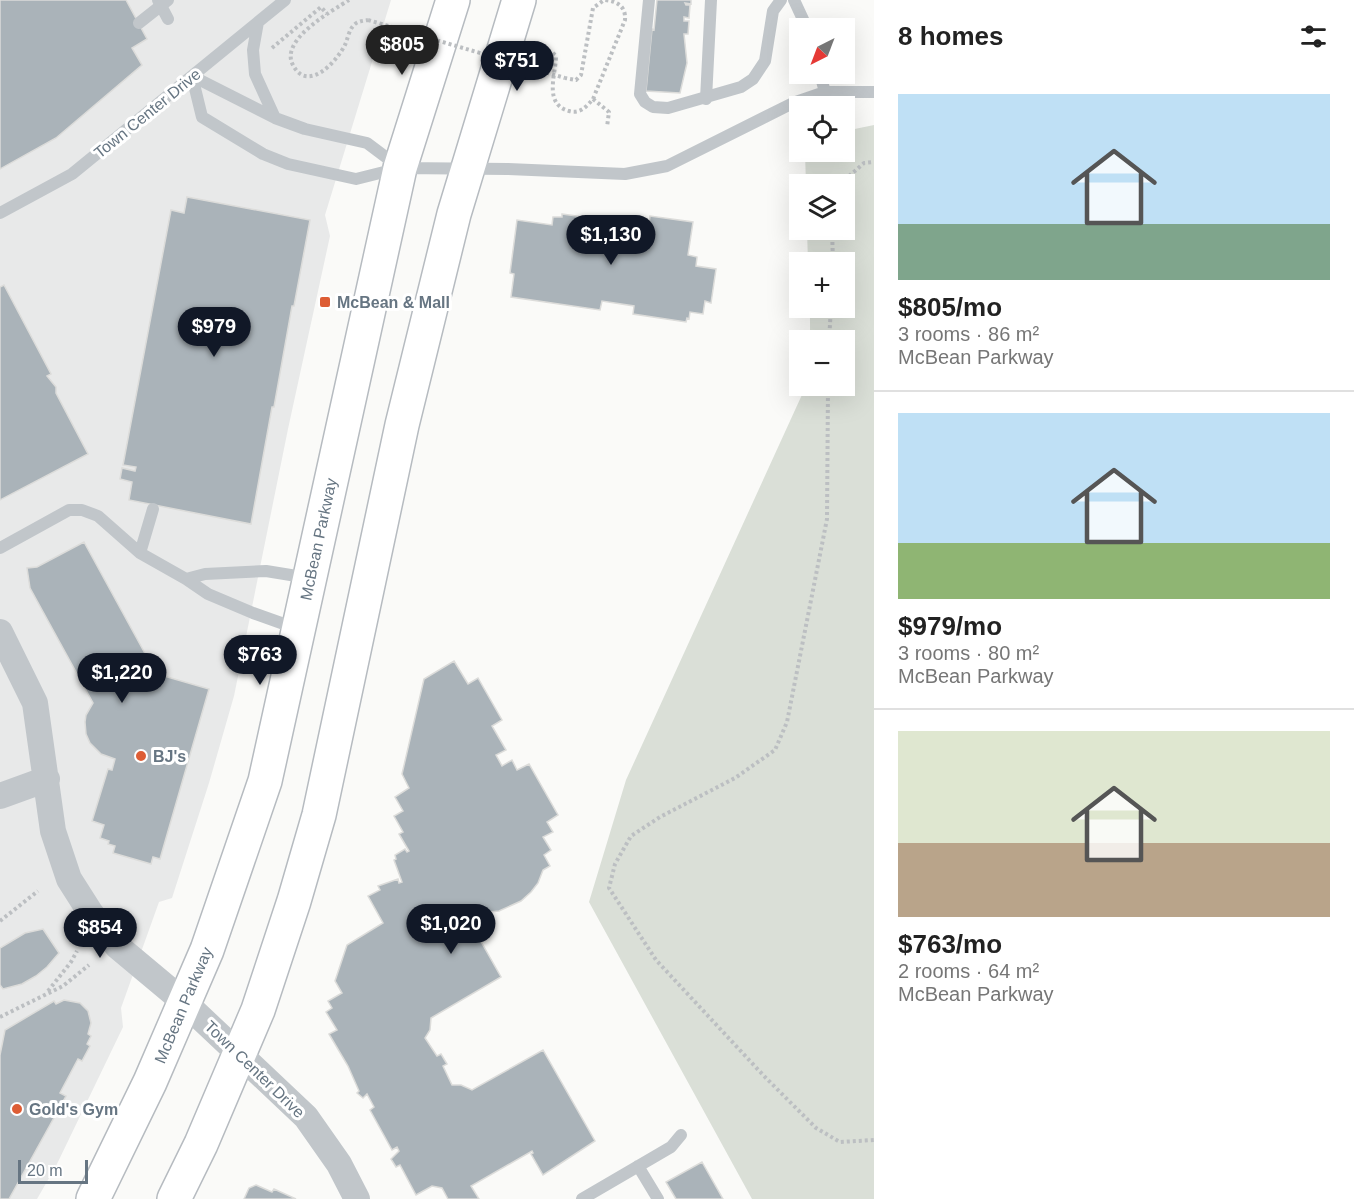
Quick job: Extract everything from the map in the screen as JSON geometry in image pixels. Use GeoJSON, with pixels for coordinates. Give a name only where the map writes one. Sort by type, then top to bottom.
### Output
{"type":"FeatureCollection","features":[{"type":"Feature","properties":{"kind":"main road","name":"McBean Parkway"},"geometry":{"type":"LineString","coordinates":[[93,1199],[150,1082],[207,950],[265,781],[400,168],[453,0]]}},
{"type":"Feature","properties":{"kind":"main road"},"geometry":{"type":"LineString","coordinates":[[174,1199],[204,1136],[258,1010],[319,815],[402,425],[466,170],[519,0]]}},
{"type":"Feature","properties":{"kind":"street","name":"Town Center Drive"},"geometry":{"type":"LineString","coordinates":[[0,632],[35,703],[53,831],[69,879],[74,887],[117,946],[184,1002],[306,1118],[339,1164],[357,1199]]}},
{"type":"Feature","properties":{"kind":"street"},"geometry":{"type":"LineString","coordinates":[[0,796],[47,779]]}},
{"type":"Feature","properties":{"kind":"lane"},"geometry":{"type":"LineString","coordinates":[[158,0],[168,19]]}},
{"type":"Feature","properties":{"kind":"lane"},"geometry":{"type":"LineString","coordinates":[[139,23],[168,0]]}},
{"type":"Feature","properties":{"kind":"lane","name":"Town Center Drive"},"geometry":{"type":"LineString","coordinates":[[0,213],[72,174],[285,0]]}},
{"type":"Feature","properties":{"kind":"lane"},"geometry":{"type":"LineString","coordinates":[[649,0],[640,94],[645,102],[653,107],[668,108],[706,99],[741,87],[753,79],[765,61],[773,11],[781,0]]}},
{"type":"Feature","properties":{"kind":"lane"},"geometry":{"type":"LineString","coordinates":[[706,99],[711,0]]}},
{"type":"Feature","properties":{"kind":"lane"},"geometry":{"type":"LineString","coordinates":[[794,0],[802,18]]}},
{"type":"Feature","properties":{"kind":"lane"},"geometry":{"type":"LineString","coordinates":[[258,22],[253,50],[255,74],[275,118]]}},
{"type":"Feature","properties":{"kind":"lane"},"geometry":{"type":"LineString","coordinates":[[192,76],[202,117],[263,154],[288,164],[356,179],[400,168],[508,169],[625,174],[667,166],[793,103],[825,92],[874,92]]}},
{"type":"Feature","properties":{"kind":"lane"},"geometry":{"type":"LineString","coordinates":[[192,76],[275,118],[305,129],[367,143],[400,168]]}},
{"type":"Feature","properties":{"kind":"lane"},"geometry":{"type":"LineString","coordinates":[[823,84],[825,92]]}},
{"type":"Feature","properties":{"kind":"lane"},"geometry":{"type":"LineString","coordinates":[[140,553],[153,509]]}},
{"type":"Feature","properties":{"kind":"lane"},"geometry":{"type":"LineString","coordinates":[[0,548],[69,510],[82,510],[98,516],[140,553],[208,594],[299,629]]}},
{"type":"Feature","properties":{"kind":"lane"},"geometry":{"type":"LineString","coordinates":[[186,579],[205,574],[266,571],[309,578]]}},
{"type":"Feature","properties":{"kind":"lane"},"geometry":{"type":"LineString","coordinates":[[582,1199],[671,1148],[681,1135]]}},
{"type":"Feature","properties":{"kind":"lane"},"geometry":{"type":"LineString","coordinates":[[638,1166],[658,1199]]}},
{"type":"Feature","properties":{"kind":"path"},"geometry":{"type":"LineString","coordinates":[[349,0],[308,29],[292,48],[291,61],[296,70],[303,75],[314,76],[324,70],[344,47],[357,22],[368,20],[565,78],[576,80],[581,75],[593,8],[604,0],[615,1],[626,13],[593,99],[585,109],[575,112],[564,110],[556,102],[552,90],[556,56],[542,48]]}},
{"type":"Feature","properties":{"kind":"path"},"geometry":{"type":"LineString","coordinates":[[270,52],[273,45],[321,7],[327,15]]}},
{"type":"Feature","properties":{"kind":"path"},"geometry":{"type":"LineString","coordinates":[[593,99],[609,112],[607,127]]}},
{"type":"Feature","properties":{"kind":"path"},"geometry":{"type":"LineString","coordinates":[[851,174],[864,163],[874,162]]}},
{"type":"Feature","properties":{"kind":"path"},"geometry":{"type":"LineString","coordinates":[[828,396],[827,519],[787,722],[775,750],[735,778],[660,817],[631,836],[615,864],[609,888],[656,960],[816,1128],[840,1142],[874,1140]]}},
{"type":"Feature","properties":{"kind":"path"},"geometry":{"type":"LineString","coordinates":[[0,921],[38,891]]}},
{"type":"Feature","properties":{"kind":"path"},"geometry":{"type":"LineString","coordinates":[[45,994],[77,951]]}},
{"type":"Feature","properties":{"kind":"path"},"geometry":{"type":"LineString","coordinates":[[0,1017],[70,981],[89,965]]}},
{"type":"Feature","properties":{"kind":"shaded area"},"geometry":{"type":"Polygon","coordinates":[[[0,0],[391,0],[325,215],[330,236],[234,696],[209,783],[172,898],[159,902],[121,1008],[123,1027],[56,1166],[37,1199],[0,1199],[0,0]]]}},
{"type":"Feature","properties":{"kind":"shaded area"},"geometry":{"type":"Polygon","coordinates":[[[874,125],[874,1199],[752,1199],[589,902],[626,780],[801,396],[855,396],[855,330],[810,330],[810,318],[855,318],[855,252],[808,252],[807,240],[855,240],[855,174],[806,174],[805,162],[855,162],[855,129],[874,125]]]}},
{"type":"Feature","properties":{"kind":"building"},"geometry":{"type":"Polygon","coordinates":[[[0,0],[126,0],[147,39],[132,48],[142,65],[56,138],[0,169],[0,0]]]}},
{"type":"Feature","properties":{"kind":"building"},"geometry":{"type":"Polygon","coordinates":[[[657,0],[691,0],[691,4],[685,3],[690,5],[689,18],[684,17],[684,21],[689,21],[688,34],[684,34],[687,63],[680,93],[646,91],[657,0]]]}},
{"type":"Feature","properties":{"kind":"building"},"geometry":{"type":"Polygon","coordinates":[[[187,197],[310,220],[251,524],[129,500],[132,482],[120,479],[122,468],[135,471],[136,467],[123,465],[171,210],[184,213],[187,197]]]}},
{"type":"Feature","properties":{"kind":"building"},"geometry":{"type":"Polygon","coordinates":[[[562,214],[649,226],[650,216],[693,222],[688,255],[697,257],[696,266],[716,269],[711,303],[705,301],[703,314],[690,312],[686,322],[633,314],[634,306],[602,301],[600,310],[511,297],[514,274],[510,273],[517,220],[552,225],[553,217],[562,217],[562,214]]]}},
{"type":"Feature","properties":{"kind":"building"},"geometry":{"type":"Polygon","coordinates":[[[4,285],[51,374],[47,376],[56,387],[56,393],[88,454],[0,500],[0,287],[4,285]]]}},
{"type":"Feature","properties":{"kind":"building"},"geometry":{"type":"Polygon","coordinates":[[[84,542],[153,668],[162,663],[166,670],[164,676],[209,689],[160,859],[153,857],[151,864],[113,853],[115,846],[100,838],[104,825],[92,821],[108,769],[112,770],[115,759],[101,754],[90,743],[86,734],[85,722],[93,703],[30,588],[27,568],[37,567],[84,542]]]}},
{"type":"Feature","properties":{"kind":"building"},"geometry":{"type":"Polygon","coordinates":[[[454,661],[468,684],[478,678],[502,720],[492,726],[506,750],[496,755],[502,766],[512,760],[517,770],[529,764],[558,815],[547,822],[553,832],[543,837],[551,850],[544,855],[550,866],[543,870],[538,883],[531,892],[521,901],[499,911],[473,910],[466,915],[501,977],[431,1018],[430,1030],[425,1038],[437,1056],[441,1054],[447,1064],[443,1066],[452,1085],[461,1085],[472,1090],[543,1050],[595,1141],[543,1175],[531,1154],[532,1151],[471,1186],[479,1199],[448,1199],[442,1188],[432,1186],[416,1195],[400,1165],[396,1167],[391,1159],[399,1151],[397,1147],[392,1150],[370,1110],[374,1107],[367,1094],[363,1098],[357,1093],[359,1091],[348,1066],[329,1034],[337,1030],[326,1012],[332,1008],[328,1001],[342,993],[335,981],[347,945],[383,923],[368,896],[380,890],[378,886],[398,879],[399,883],[402,882],[394,860],[395,855],[405,849],[409,851],[399,834],[403,832],[394,816],[403,811],[395,797],[409,788],[402,774],[424,679],[454,661]]]}},
{"type":"Feature","properties":{"kind":"building"},"geometry":{"type":"Polygon","coordinates":[[[43,929],[59,953],[36,976],[22,984],[3,989],[0,985],[0,948],[25,933],[43,929]]]}},
{"type":"Feature","properties":{"kind":"building"},"geometry":{"type":"Polygon","coordinates":[[[64,1000],[80,1003],[88,1011],[91,1023],[88,1034],[91,1036],[87,1044],[90,1046],[82,1061],[78,1059],[60,1093],[66,1096],[9,1199],[0,1199],[0,1055],[5,1030],[54,1001],[56,1004],[64,1000]]]}},
{"type":"Feature","properties":{"kind":"building"},"geometry":{"type":"Polygon","coordinates":[[[702,1162],[723,1199],[676,1199],[666,1182],[702,1162]]]}},
{"type":"Feature","properties":{"kind":"building"},"geometry":{"type":"Polygon","coordinates":[[[256,1185],[272,1192],[274,1189],[296,1199],[244,1199],[249,1188],[256,1185]]]}},
{"type":"Feature","properties":{"kind":"place","name":"McBean & Mall"},"geometry":{"type":"Point","coordinates":[325,302]}},
{"type":"Feature","properties":{"kind":"place","name":"BJ's"},"geometry":{"type":"Point","coordinates":[141,756]}},
{"type":"Feature","properties":{"kind":"place","name":"Gold's Gym"},"geometry":{"type":"Point","coordinates":[17,1109]}}]}
